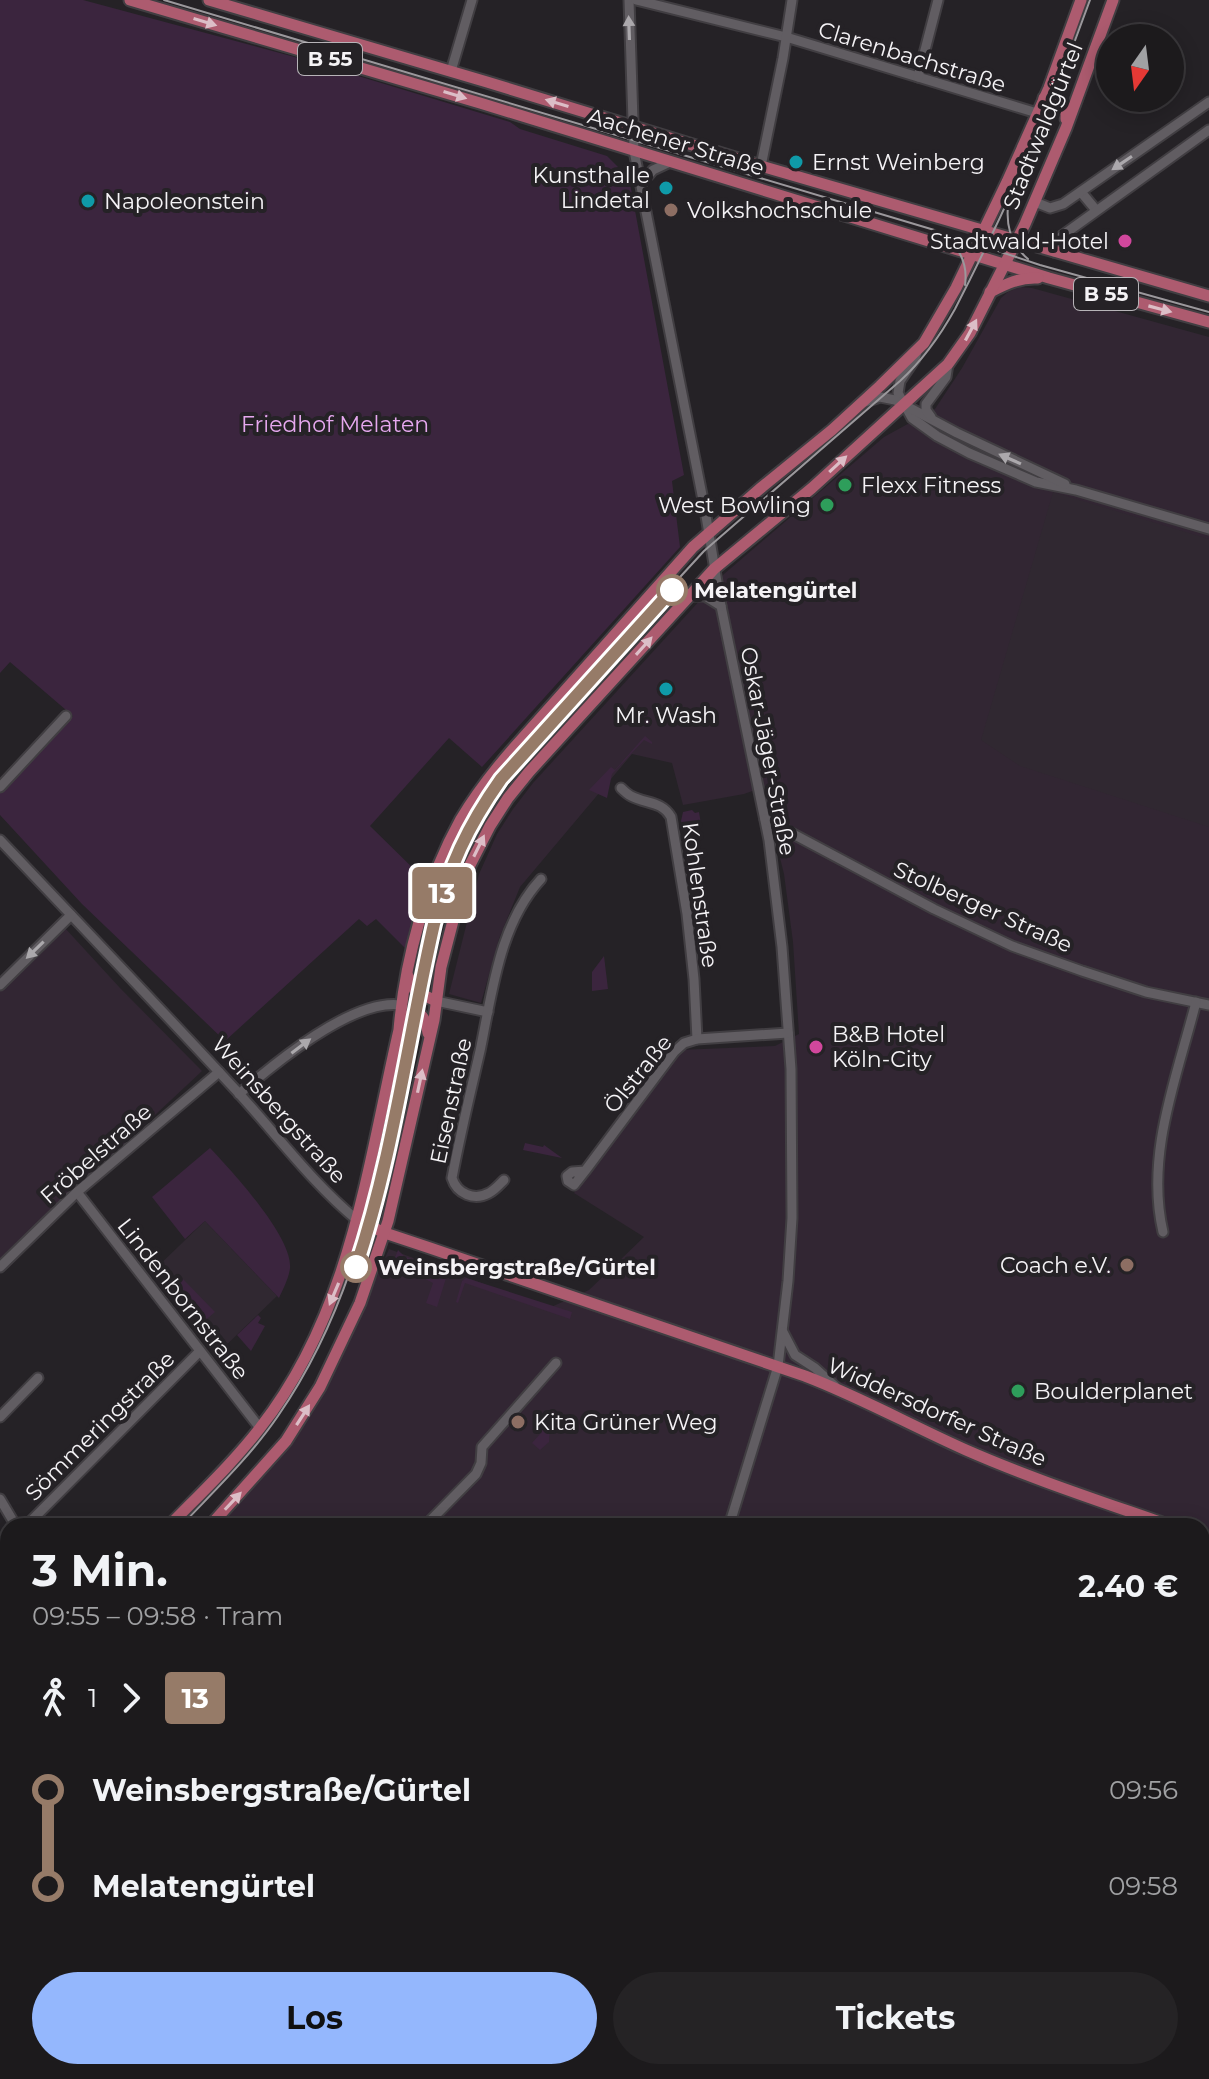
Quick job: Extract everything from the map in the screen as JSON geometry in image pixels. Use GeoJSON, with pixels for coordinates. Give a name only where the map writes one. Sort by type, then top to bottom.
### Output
{"type":"FeatureCollection","features":[{"type":"Feature","properties":{"kind":"main road","name":"Aachener Straße"},"geometry":{"type":"LineString","coordinates":[[130,0],[460,97],[1004,265],[1209,322]]}},
{"type":"Feature","properties":{"kind":"main road","name":"Aachener Straße"},"geometry":{"type":"LineString","coordinates":[[209,0],[249,6],[761,166],[1209,296]]}},
{"type":"Feature","properties":{"kind":"main road","name":"Stadtwaldgürtel"},"geometry":{"type":"LineString","coordinates":[[973,255],[1044,98],[1081,0]]}},
{"type":"Feature","properties":{"kind":"main road","name":"Stadtwaldgürtel"},"geometry":{"type":"LineString","coordinates":[[1004,265],[1066,128],[1113,0]]}},
{"type":"Feature","properties":{"kind":"main road"},"geometry":{"type":"LineString","coordinates":[[1044,98],[1064,104],[1066,128]]}},
{"type":"Feature","properties":{"kind":"main road"},"geometry":{"type":"LineString","coordinates":[[610,143],[624,140],[632,126]]}},
{"type":"Feature","properties":{"kind":"main road"},"geometry":{"type":"LineString","coordinates":[[177,1518],[260,1428],[313,1342],[341,1277],[357,1220],[420,923],[444,853],[462,818],[485,782],[512,750],[693,547],[917,352],[973,255]]}},
{"type":"Feature","properties":{"kind":"main road"},"geometry":{"type":"LineString","coordinates":[[217,1518],[280,1448],[312,1400],[367,1287],[385,1233],[456,907],[470,865],[490,826],[529,772],[714,569],[812,488],[948,364],[970,333],[1004,265]]}},
{"type":"Feature","properties":{"kind":"main road"},"geometry":{"type":"LineString","coordinates":[[990,292],[1027,277],[1049,278]]}},
{"type":"Feature","properties":{"kind":"main road"},"geometry":{"type":"LineString","coordinates":[[408,976],[415,991],[436,1001]]}},
{"type":"Feature","properties":{"kind":"main road"},"geometry":{"type":"LineString","coordinates":[[399,1030],[407,1017],[416,1013],[426,1021],[429,1038]]}},
{"type":"Feature","properties":{"kind":"main road","name":"Weinsbergstraße"},"geometry":{"type":"LineString","coordinates":[[357,1220],[385,1233],[778,1366]]}},
{"type":"Feature","properties":{"kind":"main road","name":"Widdersdorfer Straße"},"geometry":{"type":"LineString","coordinates":[[778,1366],[838,1388],[967,1451],[1149,1518]]}},
{"type":"Feature","properties":{"kind":"street"},"geometry":{"type":"LineString","coordinates":[[451,71],[472,0]]}},
{"type":"Feature","properties":{"kind":"street","name":"Oskar-Jäger-Straße"},"geometry":{"type":"LineString","coordinates":[[629,0],[634,151],[765,819],[781,933],[791,1069],[792,1201],[788,1281],[778,1366],[731,1518]]}},
{"type":"Feature","properties":{"kind":"street","name":"Clarenbachstraße"},"geometry":{"type":"LineString","coordinates":[[636,0],[786,37],[1037,113]]}},
{"type":"Feature","properties":{"kind":"street"},"geometry":{"type":"LineString","coordinates":[[761,166],[792,0]]}},
{"type":"Feature","properties":{"kind":"street"},"geometry":{"type":"LineString","coordinates":[[918,77],[938,0]]}},
{"type":"Feature","properties":{"kind":"street"},"geometry":{"type":"LineString","coordinates":[[1035,202],[1045,207],[1063,204],[1209,102]]}},
{"type":"Feature","properties":{"kind":"street"},"geometry":{"type":"LineString","coordinates":[[1054,252],[1056,241],[1209,130]]}},
{"type":"Feature","properties":{"kind":"street"},"geometry":{"type":"LineString","coordinates":[[1159,138],[1172,156]]}},
{"type":"Feature","properties":{"kind":"street"},"geometry":{"type":"LineString","coordinates":[[641,184],[653,170],[670,162]]}},
{"type":"Feature","properties":{"kind":"street"},"geometry":{"type":"LineString","coordinates":[[1081,192],[1096,210]]}},
{"type":"Feature","properties":{"kind":"street"},"geometry":{"type":"LineString","coordinates":[[912,418],[898,393],[898,387],[917,352]]}},
{"type":"Feature","properties":{"kind":"street"},"geometry":{"type":"LineString","coordinates":[[933,420],[926,410],[926,404],[946,377],[948,364]]}},
{"type":"Feature","properties":{"kind":"street"},"geometry":{"type":"LineString","coordinates":[[862,403],[880,397],[904,404],[1076,490]]}},
{"type":"Feature","properties":{"kind":"street"},"geometry":{"type":"LineString","coordinates":[[892,415],[902,414],[912,418],[937,436],[1036,482],[1076,490],[1209,529]]}},
{"type":"Feature","properties":{"kind":"street"},"geometry":{"type":"LineString","coordinates":[[688,596],[705,596],[721,606]]}},
{"type":"Feature","properties":{"kind":"street"},"geometry":{"type":"LineString","coordinates":[[0,787],[66,716]]}},
{"type":"Feature","properties":{"kind":"street","name":"Kohlenstraße"},"geometry":{"type":"LineString","coordinates":[[621,788],[631,796],[660,805],[670,813],[690,938],[697,1039]]}},
{"type":"Feature","properties":{"kind":"street","name":"Stolberger Straße"},"geometry":{"type":"LineString","coordinates":[[765,819],[934,909],[1012,946],[1146,992],[1209,1005]]}},
{"type":"Feature","properties":{"kind":"street","name":"Weinsbergstraße"},"geometry":{"type":"LineString","coordinates":[[0,840],[219,1072],[314,1181],[357,1220]]}},
{"type":"Feature","properties":{"kind":"street","name":"Eisenstraße"},"geometry":{"type":"LineString","coordinates":[[504,1180],[490,1193],[477,1196],[461,1192],[452,1178],[498,971],[513,924],[527,894],[541,879]]}},
{"type":"Feature","properties":{"kind":"street"},"geometry":{"type":"LineString","coordinates":[[0,985],[71,915]]}},
{"type":"Feature","properties":{"kind":"street","name":"Eisenstraße"},"geometry":{"type":"LineString","coordinates":[[436,1001],[488,1012]]}},
{"type":"Feature","properties":{"kind":"street"},"geometry":{"type":"LineString","coordinates":[[1163,1232],[1159,1215],[1158,1160],[1162,1133],[1196,1002]]}},
{"type":"Feature","properties":{"kind":"street"},"geometry":{"type":"LineString","coordinates":[[239,1094],[324,1029],[369,1009],[401,1005]]}},
{"type":"Feature","properties":{"kind":"street","name":"Ölstraße"},"geometry":{"type":"LineString","coordinates":[[585,1171],[674,1052],[684,1043],[697,1039],[788,1033]]}},
{"type":"Feature","properties":{"kind":"street","name":"Fröbelstraße"},"geometry":{"type":"LineString","coordinates":[[1,1265],[77,1192],[219,1072]]}},
{"type":"Feature","properties":{"kind":"street","name":"Lindenbornstraße"},"geometry":{"type":"LineString","coordinates":[[77,1192],[260,1428]]}},
{"type":"Feature","properties":{"kind":"street"},"geometry":{"type":"LineString","coordinates":[[782,1331],[795,1355],[838,1388]]}},
{"type":"Feature","properties":{"kind":"street","name":"Sömmeringstraße"},"geometry":{"type":"LineString","coordinates":[[34,1518],[200,1351]]}},
{"type":"Feature","properties":{"kind":"street"},"geometry":{"type":"LineString","coordinates":[[433,1518],[476,1474],[481,1463],[482,1447],[556,1363]]}},
{"type":"Feature","properties":{"kind":"street"},"geometry":{"type":"LineString","coordinates":[[0,1417],[38,1378]]}},
{"type":"Feature","properties":{"kind":"street"},"geometry":{"type":"LineString","coordinates":[[0,1499],[11,1518]]}},
{"type":"Feature","properties":{"kind":"shaded area"},"geometry":{"type":"Polygon","coordinates":[[[1020,287],[1032,288],[1209,337],[1209,1518],[222,1518],[297,1430],[338,1365],[389,1249],[549,1308],[589,1290],[644,1237],[574,1193],[679,1050],[775,1046],[799,1034],[793,942],[769,785],[744,794],[683,805],[672,763],[632,754],[520,887],[499,939],[481,1003],[449,994],[479,874],[497,834],[533,783],[724,574],[884,437],[935,409],[1001,298],[1020,287]]]}},
{"type":"Feature","properties":{"kind":"shaded area"},"geometry":{"type":"Polygon","coordinates":[[[1053,492],[1209,539],[1209,827],[1020,766],[981,740],[1053,492]]]}},
{"type":"Feature","properties":{"kind":"shaded area"},"geometry":{"type":"Polygon","coordinates":[[[64,927],[202,1071],[0,1260],[0,991],[64,927]]]}},
{"type":"Feature","properties":{"kind":"shaded area"},"geometry":{"type":"Polygon","coordinates":[[[205,1221],[277,1296],[216,1355],[153,1271],[205,1221]]]}},
{"type":"Feature","properties":{"kind":"green space","name":"Friedhof Melaten"},"geometry":{"type":"Polygon","coordinates":[[[0,0],[83,0],[302,59],[510,122],[520,129],[607,156],[629,178],[684,475],[672,481],[680,547],[482,767],[449,738],[370,826],[425,879],[407,950],[376,919],[367,926],[359,919],[225,1041],[82,904],[0,815],[0,792],[73,716],[10,662],[0,673],[0,0]]]}},
{"type":"Feature","properties":{"kind":"green space"},"geometry":{"type":"Polygon","coordinates":[[[645,736],[652,744],[644,740],[612,774],[607,798],[589,790],[611,767],[615,770],[645,736]]]}},
{"type":"Feature","properties":{"kind":"green space"},"geometry":{"type":"Polygon","coordinates":[[[683,812],[699,812],[701,824],[690,832],[683,829],[681,821],[683,812]]]}},
{"type":"Feature","properties":{"kind":"green space"},"geometry":{"type":"Polygon","coordinates":[[[604,956],[608,989],[592,991],[592,972],[604,956]]]}},
{"type":"Feature","properties":{"kind":"green space"},"geometry":{"type":"Polygon","coordinates":[[[525,1143],[544,1145],[562,1158],[523,1150],[525,1143]]]}},
{"type":"Feature","properties":{"kind":"green space"},"geometry":{"type":"Polygon","coordinates":[[[210,1148],[259,1205],[282,1239],[290,1268],[279,1298],[205,1221],[185,1239],[152,1197],[210,1148]]]}},
{"type":"Feature","properties":{"kind":"green space"},"geometry":{"type":"Polygon","coordinates":[[[398,1250],[404,1256],[435,1269],[433,1279],[441,1269],[446,1271],[437,1307],[426,1303],[433,1283],[392,1265],[398,1250]]]}},
{"type":"Feature","properties":{"kind":"green space"},"geometry":{"type":"Polygon","coordinates":[[[181,1277],[215,1312],[196,1328],[168,1291],[181,1277]]]}},
{"type":"Feature","properties":{"kind":"green space"},"geometry":{"type":"Polygon","coordinates":[[[466,1278],[572,1312],[570,1319],[465,1283],[458,1303],[462,1281],[466,1278]]]}},
{"type":"Feature","properties":{"kind":"green space"},"geometry":{"type":"Polygon","coordinates":[[[258,1315],[261,1318],[258,1323],[265,1326],[251,1351],[237,1335],[258,1315]]]}},
{"type":"Feature","properties":{"kind":"green space"},"geometry":{"type":"Polygon","coordinates":[[[546,1422],[550,1426],[549,1442],[540,1450],[532,1443],[546,1422]]]}},
{"type":"Feature","properties":{"kind":"tram line"},"geometry":{"type":"LineString","coordinates":[[164,0],[941,232],[1040,265],[1209,312]]}},
{"type":"Feature","properties":{"kind":"tram line"},"geometry":{"type":"LineString","coordinates":[[189,1518],[244,1460],[278,1416],[326,1332],[344,1288],[383,1152],[435,902],[450,859],[480,802],[500,774],[704,551],[900,381],[930,347],[955,309],[1011,195],[1090,0]]}},
{"type":"Feature","properties":{"kind":"tram line"},"geometry":{"type":"LineString","coordinates":[[1008,206],[1011,235],[1017,248],[1028,259]]}},
{"type":"Feature","properties":{"kind":"tram line"},"geometry":{"type":"LineString","coordinates":[[942,234],[954,244],[961,256],[965,285]]}},
{"type":"Feature","properties":{"kind":"tram line","name":"13"},"geometry":{"type":"LineString","coordinates":[[356,1267],[384,1169],[414,1014],[443,888],[452,863],[483,805],[501,779],[672,590]]}},
{"type":"Feature","properties":{"kind":"place","name":"Ernst Weinberg"},"geometry":{"type":"Point","coordinates":[796,162]}},
{"type":"Feature","properties":{"kind":"place","name":"Kunsthalle Lindetal"},"geometry":{"type":"Point","coordinates":[666,188]}},
{"type":"Feature","properties":{"kind":"place","name":"Napoleonstein"},"geometry":{"type":"Point","coordinates":[88,201]}},
{"type":"Feature","properties":{"kind":"place","name":"Volkshochschule"},"geometry":{"type":"Point","coordinates":[671,210]}},
{"type":"Feature","properties":{"kind":"place","name":"Stadtwald-Hotel"},"geometry":{"type":"Point","coordinates":[1125,241]}},
{"type":"Feature","properties":{"kind":"place","name":"Flexx Fitness"},"geometry":{"type":"Point","coordinates":[845,485]}},
{"type":"Feature","properties":{"kind":"place","name":"West Bowling"},"geometry":{"type":"Point","coordinates":[827,505]}},
{"type":"Feature","properties":{"kind":"place","name":"Melatengürtel"},"geometry":{"type":"Point","coordinates":[672,590]}},
{"type":"Feature","properties":{"kind":"place","name":"Mr. Wash"},"geometry":{"type":"Point","coordinates":[666,689]}},
{"type":"Feature","properties":{"kind":"place","name":"B&B Hotel Köln-City"},"geometry":{"type":"Point","coordinates":[816,1047]}},
{"type":"Feature","properties":{"kind":"place","name":"Coach e.V."},"geometry":{"type":"Point","coordinates":[1127,1265]}},
{"type":"Feature","properties":{"kind":"place","name":"Weinsbergstraße/Gürtel"},"geometry":{"type":"Point","coordinates":[356,1267]}},
{"type":"Feature","properties":{"kind":"place","name":"Boulderplanet"},"geometry":{"type":"Point","coordinates":[1018,1391]}},
{"type":"Feature","properties":{"kind":"place","name":"Kita Grüner Weg"},"geometry":{"type":"Point","coordinates":[518,1422]}}]}
